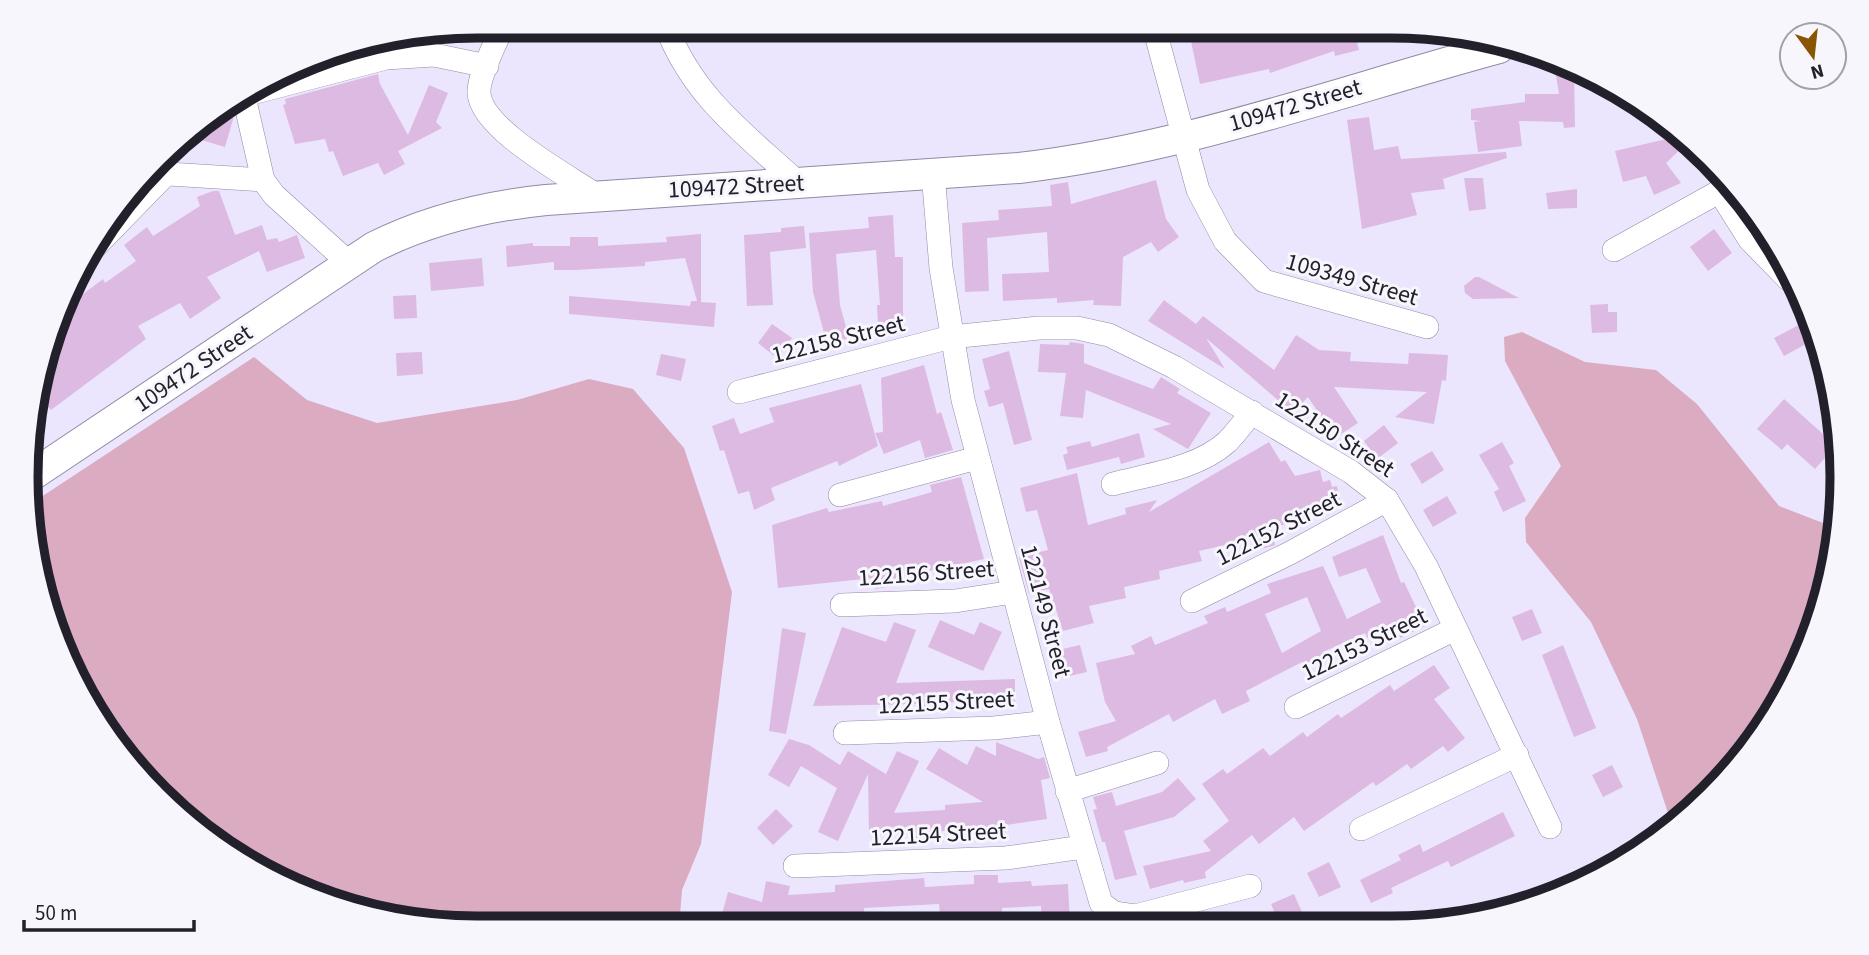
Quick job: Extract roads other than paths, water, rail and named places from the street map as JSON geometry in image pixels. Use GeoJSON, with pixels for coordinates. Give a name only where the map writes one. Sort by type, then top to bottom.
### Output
{"type":"FeatureCollection","features":[{"type":"Feature","properties":{"kind":"street"},"geometry":{"type":"LineString","coordinates":[[498,38],[479,93],[484,108],[519,145],[596,195]]}},
{"type":"Feature","properties":{"kind":"street"},"geometry":{"type":"LineString","coordinates":[[671,38],[678,56],[708,100],[797,183]]}},
{"type":"Feature","properties":{"kind":"street","name":"109349 Street"},"geometry":{"type":"LineString","coordinates":[[1157,38],[1198,190],[1225,241],[1264,281],[1427,327]]}},
{"type":"Feature","properties":{"kind":"street","name":"109472 Street"},"geometry":{"type":"LineString","coordinates":[[38,471],[349,263],[374,247],[423,224],[518,203],[596,195],[797,183],[1078,161],[1182,138],[1492,50]]}},
{"type":"Feature","properties":{"kind":"street"},"geometry":{"type":"LineString","coordinates":[[281,85],[363,63],[398,57],[434,55],[487,66]]}},
{"type":"Feature","properties":{"kind":"street"},"geometry":{"type":"LineString","coordinates":[[246,105],[263,180],[274,195],[349,263]]}},
{"type":"Feature","properties":{"kind":"street","name":"122149 Street"},"geometry":{"type":"LineString","coordinates":[[933,173],[951,337],[977,458],[1067,791],[1101,903],[1121,916],[1135,916],[1250,886]]}},
{"type":"Feature","properties":{"kind":"street"},"geometry":{"type":"LineString","coordinates":[[160,174],[263,180]]}},
{"type":"Feature","properties":{"kind":"street"},"geometry":{"type":"LineString","coordinates":[[1615,250],[1723,189]]}},
{"type":"Feature","properties":{"kind":"street"},"geometry":{"type":"LineString","coordinates":[[1732,200],[1750,240],[1777,268]]}},
{"type":"Feature","properties":{"kind":"street","name":"122150 Street"},"geometry":{"type":"LineString","coordinates":[[951,337],[1039,328],[1077,328],[1109,335],[1252,412],[1351,472],[1387,499],[1426,566],[1550,827]]}},
{"type":"Feature","properties":{"kind":"street","name":"122158 Street"},"geometry":{"type":"LineString","coordinates":[[739,392],[951,337]]}},
{"type":"Feature","properties":{"kind":"street"},"geometry":{"type":"LineString","coordinates":[[1113,484],[1170,470],[1206,456],[1228,441],[1252,412]]}},
{"type":"Feature","properties":{"kind":"street"},"geometry":{"type":"LineString","coordinates":[[841,495],[977,458]]}},
{"type":"Feature","properties":{"kind":"street","name":"122152 Street"},"geometry":{"type":"LineString","coordinates":[[1192,601],[1290,553],[1387,499]]}},
{"type":"Feature","properties":{"kind":"street","name":"122156 Street"},"geometry":{"type":"LineString","coordinates":[[842,605],[955,601],[1013,592]]}},
{"type":"Feature","properties":{"kind":"street","name":"122153 Street"},"geometry":{"type":"LineString","coordinates":[[1296,707],[1455,629]]}},
{"type":"Feature","properties":{"kind":"street","name":"122155 Street"},"geometry":{"type":"LineString","coordinates":[[845,733],[994,728],[1048,722]]}},
{"type":"Feature","properties":{"kind":"street"},"geometry":{"type":"LineString","coordinates":[[1361,829],[1517,755]]}},
{"type":"Feature","properties":{"kind":"street"},"geometry":{"type":"LineString","coordinates":[[1067,791],[1157,763]]}},
{"type":"Feature","properties":{"kind":"street","name":"122154 Street"},"geometry":{"type":"LineString","coordinates":[[795,866],[1006,858],[1083,847]]}}]}
